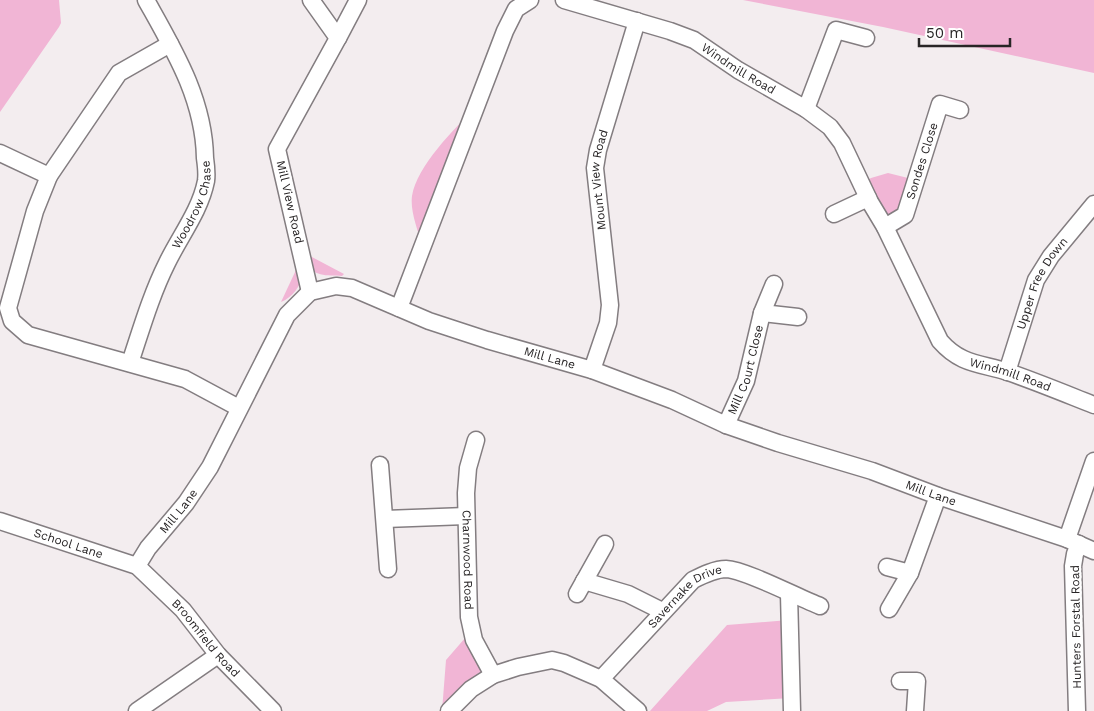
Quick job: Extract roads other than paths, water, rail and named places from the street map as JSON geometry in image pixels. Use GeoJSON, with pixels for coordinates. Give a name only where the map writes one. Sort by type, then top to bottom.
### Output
{"type":"FeatureCollection","features":[{"type":"Feature","properties":{"kind":"street","name":"Woodrow Chase"},"geometry":{"type":"LineString","coordinates":[[130,363],[151,299],[167,263],[194,215],[206,180],[205,146],[196,99],[170,44],[146,0]]}},
{"type":"Feature","properties":{"kind":"street"},"geometry":{"type":"LineString","coordinates":[[311,0],[338,38]]}},
{"type":"Feature","properties":{"kind":"street","name":"Mill View Road"},"geometry":{"type":"LineString","coordinates":[[310,292],[277,148],[358,0]]}},
{"type":"Feature","properties":{"kind":"street"},"geometry":{"type":"LineString","coordinates":[[399,308],[505,31],[516,9],[530,0]]}},
{"type":"Feature","properties":{"kind":"street","name":"Windmill Road"},"geometry":{"type":"LineString","coordinates":[[564,0],[694,40],[738,70],[806,109],[830,127],[842,144],[868,198],[885,227],[940,341],[952,355],[979,365],[1007,372],[1094,405]]}},
{"type":"Feature","properties":{"kind":"street","name":"Mount View Road"},"geometry":{"type":"LineString","coordinates":[[592,370],[608,323],[610,305],[595,168],[598,150],[637,21]]}},
{"type":"Feature","properties":{"kind":"street"},"geometry":{"type":"LineString","coordinates":[[806,109],[836,30],[866,38]]}},
{"type":"Feature","properties":{"kind":"street"},"geometry":{"type":"LineString","coordinates":[[170,44],[119,73],[49,176],[35,210],[8,308],[12,321],[28,335],[185,379],[239,408]]}},
{"type":"Feature","properties":{"kind":"street","name":"Sondes Close"},"geometry":{"type":"LineString","coordinates":[[885,227],[905,215],[940,104],[960,110]]}},
{"type":"Feature","properties":{"kind":"street"},"geometry":{"type":"LineString","coordinates":[[0,153],[49,176]]}},
{"type":"Feature","properties":{"kind":"street"},"geometry":{"type":"LineString","coordinates":[[834,214],[868,198]]}},
{"type":"Feature","properties":{"kind":"street","name":"Upper Free Down"},"geometry":{"type":"LineString","coordinates":[[1007,372],[1036,280],[1052,256],[1094,204]]}},
{"type":"Feature","properties":{"kind":"street","name":"Mill Court Close"},"geometry":{"type":"LineString","coordinates":[[726,425],[746,380],[762,313],[774,284]]}},
{"type":"Feature","properties":{"kind":"street","name":"Mill Lane"},"geometry":{"type":"LineString","coordinates":[[137,566],[148,548],[186,503],[210,467],[286,315],[310,292],[336,286],[352,288],[399,308],[487,340],[592,370],[672,400],[726,425],[778,443],[872,470],[938,496],[1080,545]]}},
{"type":"Feature","properties":{"kind":"street","name":"Mill Court Close"},"geometry":{"type":"LineString","coordinates":[[762,313],[798,317]]}},
{"type":"Feature","properties":{"kind":"street","name":"Charnwood Road"},"geometry":{"type":"LineString","coordinates":[[476,440],[468,468],[466,516],[469,617],[474,640],[493,675]]}},
{"type":"Feature","properties":{"kind":"street","name":"Hunters Forstal Road"},"geometry":{"type":"LineString","coordinates":[[1078,711],[1074,554],[1080,545],[1094,461]]}},
{"type":"Feature","properties":{"kind":"street"},"geometry":{"type":"LineString","coordinates":[[380,466],[388,570]]}},
{"type":"Feature","properties":{"kind":"street"},"geometry":{"type":"LineString","coordinates":[[889,609],[910,573],[938,496]]}},
{"type":"Feature","properties":{"kind":"street"},"geometry":{"type":"LineString","coordinates":[[385,519],[466,516]]}},
{"type":"Feature","properties":{"kind":"street","name":"School Lane"},"geometry":{"type":"LineString","coordinates":[[0,521],[137,566]]}},
{"type":"Feature","properties":{"kind":"street"},"geometry":{"type":"LineString","coordinates":[[605,544],[581,588],[628,594],[662,612]]}},
{"type":"Feature","properties":{"kind":"street","name":"Broomfield Road"},"geometry":{"type":"LineString","coordinates":[[137,566],[183,610],[218,655],[273,711]]}},
{"type":"Feature","properties":{"kind":"street"},"geometry":{"type":"LineString","coordinates":[[887,567],[910,573]]}},
{"type":"Feature","properties":{"kind":"street","name":"Savernake Drive"},"geometry":{"type":"LineString","coordinates":[[601,678],[693,580],[708,573],[725,569],[740,572],[820,606]]}},
{"type":"Feature","properties":{"kind":"street"},"geometry":{"type":"LineString","coordinates":[[789,594],[792,711]]}},
{"type":"Feature","properties":{"kind":"street"},"geometry":{"type":"LineString","coordinates":[[137,711],[218,655]]}},
{"type":"Feature","properties":{"kind":"street"},"geometry":{"type":"LineString","coordinates":[[449,711],[471,689],[493,675],[518,667],[552,660],[601,678],[638,711]]}},
{"type":"Feature","properties":{"kind":"street"},"geometry":{"type":"LineString","coordinates":[[900,681],[917,681],[915,711]]}}]}
